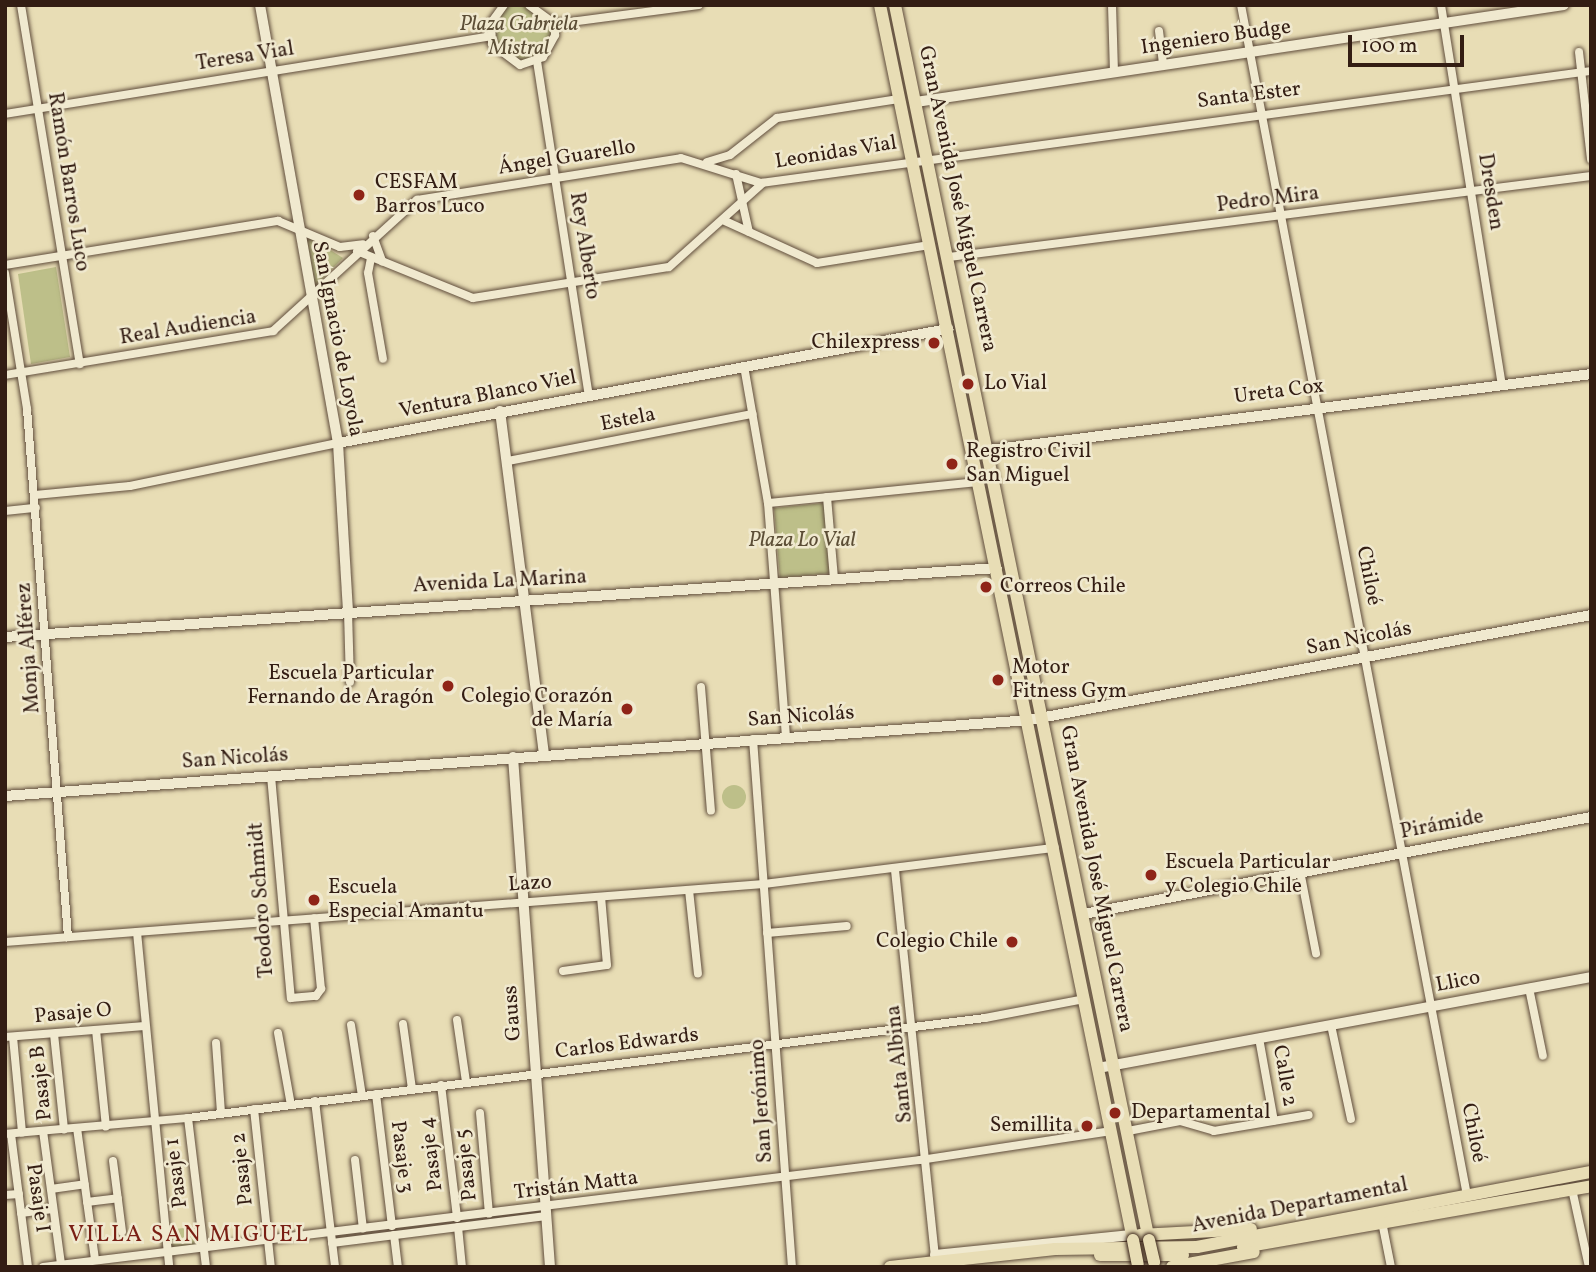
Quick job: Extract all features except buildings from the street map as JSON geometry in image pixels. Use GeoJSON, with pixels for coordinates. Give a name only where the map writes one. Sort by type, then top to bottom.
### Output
{"type":"FeatureCollection","features":[{"type":"Feature","properties":{"kind":"main road","name":"Gran Avenida José Miguel Carrera"},"geometry":{"type":"LineString","coordinates":[[880,5],[1029,720],[1138,1266]]}},
{"type":"Feature","properties":{"kind":"main road","name":"Gran Avenida José Miguel Carrera"},"geometry":{"type":"LineString","coordinates":[[895,5],[950,257],[1154,1265]]}},
{"type":"Feature","properties":{"kind":"main road"},"geometry":{"type":"LineString","coordinates":[[1069,921],[1084,914]]}},
{"type":"Feature","properties":{"kind":"main road","name":"Avenida Departamental"},"geometry":{"type":"LineString","coordinates":[[965,1267],[1059,1256],[1202,1254],[1374,1219],[1467,1195],[1591,1172]]}},
{"type":"Feature","properties":{"kind":"main road","name":"Avenida Departamental"},"geometry":{"type":"LineString","coordinates":[[889,1267],[1055,1249],[1197,1247],[1591,1186]]}},
{"type":"Feature","properties":{"kind":"main road"},"geometry":{"type":"LineString","coordinates":[[1133,1238],[1214,1234],[1374,1219]]}},
{"type":"Feature","properties":{"kind":"main road"},"geometry":{"type":"LineString","coordinates":[[1172,1267],[1374,1219]]}},
{"type":"Feature","properties":{"kind":"main road"},"geometry":{"type":"LineString","coordinates":[[889,1267],[935,1255]]}},
{"type":"Feature","properties":{"kind":"street","name":"Ramón Barros Luco"},"geometry":{"type":"LineString","coordinates":[[21,5],[80,364]]}},
{"type":"Feature","properties":{"kind":"street","name":"San Ignacio de Loyola"},"geometry":{"type":"LineString","coordinates":[[260,5],[296,224],[338,443],[350,682]]}},
{"type":"Feature","properties":{"kind":"street"},"geometry":{"type":"LineString","coordinates":[[504,5],[490,36],[506,61],[537,61],[551,49],[555,24]]}},
{"type":"Feature","properties":{"kind":"street"},"geometry":{"type":"LineString","coordinates":[[529,5],[555,24],[699,5]]}},
{"type":"Feature","properties":{"kind":"street"},"geometry":{"type":"LineString","coordinates":[[1112,5],[1114,72]]}},
{"type":"Feature","properties":{"kind":"street","name":"Chiloé"},"geometry":{"type":"LineString","coordinates":[[1241,5],[1285,215],[1401,852],[1467,1195]]}},
{"type":"Feature","properties":{"kind":"street","name":"Dresden"},"geometry":{"type":"LineString","coordinates":[[1441,5],[1502,384]]}},
{"type":"Feature","properties":{"kind":"street","name":"Ingeniero Budge"},"geometry":{"type":"LineString","coordinates":[[916,102],[1564,5]]}},
{"type":"Feature","properties":{"kind":"street"},"geometry":{"type":"LineString","coordinates":[[1159,31],[1163,65]]}},
{"type":"Feature","properties":{"kind":"street","name":"Teresa Vial"},"geometry":{"type":"LineString","coordinates":[[5,114],[490,36]]}},
{"type":"Feature","properties":{"kind":"street"},"geometry":{"type":"LineString","coordinates":[[1579,52],[1591,159]]}},
{"type":"Feature","properties":{"kind":"street","name":"Rey Alberto"},"geometry":{"type":"LineString","coordinates":[[537,61],[589,395]]}},
{"type":"Feature","properties":{"kind":"street","name":"Santa Ester"},"geometry":{"type":"LineString","coordinates":[[912,158],[1591,71]]}},
{"type":"Feature","properties":{"kind":"street","name":"Ángel Guarello"},"geometry":{"type":"LineString","coordinates":[[707,162],[730,155],[778,118],[899,99]]}},
{"type":"Feature","properties":{"kind":"street","name":"Ángel Guarello"},"geometry":{"type":"LineString","coordinates":[[357,251],[413,201],[555,176],[681,158],[707,162],[736,174]]}},
{"type":"Feature","properties":{"kind":"street","name":"Leonidas Vial"},"geometry":{"type":"LineString","coordinates":[[736,174],[766,182],[912,158]]}},
{"type":"Feature","properties":{"kind":"street"},"geometry":{"type":"LineString","coordinates":[[736,174],[750,233]]}},
{"type":"Feature","properties":{"kind":"street","name":"Pedro Mira"},"geometry":{"type":"LineString","coordinates":[[950,257],[1591,177]]}},
{"type":"Feature","properties":{"kind":"street","name":"Leonidas Vial"},"geometry":{"type":"LineString","coordinates":[[724,221],[766,182]]}},
{"type":"Feature","properties":{"kind":"street"},"geometry":{"type":"LineString","coordinates":[[5,265],[278,221],[296,224],[340,247],[366,243]]}},
{"type":"Feature","properties":{"kind":"street"},"geometry":{"type":"LineString","coordinates":[[357,251],[466,297],[669,267],[724,221],[817,263],[930,245]]}},
{"type":"Feature","properties":{"kind":"street"},"geometry":{"type":"LineString","coordinates":[[373,236],[384,263]]}},
{"type":"Feature","properties":{"kind":"street"},"geometry":{"type":"LineString","coordinates":[[340,247],[346,263]]}},
{"type":"Feature","properties":{"kind":"street","name":"Real Audiencia"},"geometry":{"type":"LineString","coordinates":[[5,376],[274,331],[310,300],[357,251]]}},
{"type":"Feature","properties":{"kind":"street"},"geometry":{"type":"LineString","coordinates":[[371,258],[368,273],[383,359]]}},
{"type":"Feature","properties":{"kind":"street","name":"Monja Alférez"},"geometry":{"type":"LineString","coordinates":[[5,273],[22,373],[35,495],[68,937]]}},
{"type":"Feature","properties":{"kind":"street","name":"Ventura Blanco Viel"},"geometry":{"type":"LineString","coordinates":[[35,495],[130,486],[500,411],[948,329]]}},
{"type":"Feature","properties":{"kind":"street"},"geometry":{"type":"LineString","coordinates":[[744,366],[768,503],[786,737]]}},
{"type":"Feature","properties":{"kind":"street","name":"Ureta Cox"},"geometry":{"type":"LineString","coordinates":[[973,452],[1319,406],[1591,374]]}},
{"type":"Feature","properties":{"kind":"street"},"geometry":{"type":"LineString","coordinates":[[500,411],[529,600],[544,755]]}},
{"type":"Feature","properties":{"kind":"street","name":"Estela"},"geometry":{"type":"LineString","coordinates":[[508,461],[754,414]]}},
{"type":"Feature","properties":{"kind":"street"},"geometry":{"type":"LineString","coordinates":[[768,503],[979,482]]}},
{"type":"Feature","properties":{"kind":"street"},"geometry":{"type":"LineString","coordinates":[[827,498],[834,578]]}},
{"type":"Feature","properties":{"kind":"street"},"geometry":{"type":"LineString","coordinates":[[5,511],[36,508]]}},
{"type":"Feature","properties":{"kind":"street","name":"Avenida La Marina"},"geometry":{"type":"LineString","coordinates":[[5,637],[348,611],[997,568]]}},
{"type":"Feature","properties":{"kind":"street","name":"San Nicolás"},"geometry":{"type":"LineString","coordinates":[[5,796],[1044,719],[1591,615]]}},
{"type":"Feature","properties":{"kind":"street"},"geometry":{"type":"LineString","coordinates":[[701,687],[708,743],[711,811]]}},
{"type":"Feature","properties":{"kind":"street","name":"San Jerónimo"},"geometry":{"type":"LineString","coordinates":[[753,739],[792,1267]]}},
{"type":"Feature","properties":{"kind":"street","name":"Gauss"},"geometry":{"type":"LineString","coordinates":[[513,757],[550,1267]]}},
{"type":"Feature","properties":{"kind":"street","name":"Teodoro Schmidt"},"geometry":{"type":"LineString","coordinates":[[271,776],[287,995],[295,999],[316,996],[321,989],[314,918]]}},
{"type":"Feature","properties":{"kind":"street","name":"Pirámide"},"geometry":{"type":"LineString","coordinates":[[1084,914],[1591,817]]}},
{"type":"Feature","properties":{"kind":"street","name":"Lazo"},"geometry":{"type":"LineString","coordinates":[[5,942],[764,884],[895,870],[1055,848]]}},
{"type":"Feature","properties":{"kind":"street","name":"Santa Albina"},"geometry":{"type":"LineString","coordinates":[[895,870],[928,1159],[935,1255]]}},
{"type":"Feature","properties":{"kind":"street"},"geometry":{"type":"LineString","coordinates":[[1300,871],[1316,953]]}},
{"type":"Feature","properties":{"kind":"street"},"geometry":{"type":"LineString","coordinates":[[689,890],[698,974]]}},
{"type":"Feature","properties":{"kind":"street"},"geometry":{"type":"LineString","coordinates":[[564,971],[607,965],[601,897]]}},
{"type":"Feature","properties":{"kind":"street"},"geometry":{"type":"LineString","coordinates":[[767,933],[847,926]]}},
{"type":"Feature","properties":{"kind":"street"},"geometry":{"type":"LineString","coordinates":[[137,932],[169,1267]]}},
{"type":"Feature","properties":{"kind":"street","name":"Llico"},"geometry":{"type":"LineString","coordinates":[[1098,1068],[1591,977]]}},
{"type":"Feature","properties":{"kind":"street"},"geometry":{"type":"LineString","coordinates":[[1530,988],[1542,1056]]}},
{"type":"Feature","properties":{"kind":"street","name":"Carlos Edwards"},"geometry":{"type":"LineString","coordinates":[[8,1134],[188,1118],[914,1027],[1085,999]]}},
{"type":"Feature","properties":{"kind":"street"},"geometry":{"type":"LineString","coordinates":[[457,1020],[466,1082]]}},
{"type":"Feature","properties":{"kind":"street"},"geometry":{"type":"LineString","coordinates":[[403,1024],[412,1089]]}},
{"type":"Feature","properties":{"kind":"street"},"geometry":{"type":"LineString","coordinates":[[351,1025],[362,1096]]}},
{"type":"Feature","properties":{"kind":"street"},"geometry":{"type":"LineString","coordinates":[[1331,1025],[1351,1119]]}},
{"type":"Feature","properties":{"kind":"street","name":"Pasaje O"},"geometry":{"type":"LineString","coordinates":[[9,1037],[145,1026]]}},
{"type":"Feature","properties":{"kind":"street"},"geometry":{"type":"LineString","coordinates":[[96,1030],[106,1126]]}},
{"type":"Feature","properties":{"kind":"street"},"geometry":{"type":"LineString","coordinates":[[278,1033],[291,1105]]}},
{"type":"Feature","properties":{"kind":"street","name":"Pasaje B"},"geometry":{"type":"LineString","coordinates":[[54,1034],[64,1129]]}},
{"type":"Feature","properties":{"kind":"street"},"geometry":{"type":"LineString","coordinates":[[9,1037],[22,1133]]}},
{"type":"Feature","properties":{"kind":"street","name":"Calle 2"},"geometry":{"type":"LineString","coordinates":[[1259,1038],[1274,1121]]}},
{"type":"Feature","properties":{"kind":"street"},"geometry":{"type":"LineString","coordinates":[[216,1043],[221,1113]]}},
{"type":"Feature","properties":{"kind":"street","name":"Pasaje 4"},"geometry":{"type":"LineString","coordinates":[[441,1086],[463,1267]]}},
{"type":"Feature","properties":{"kind":"street","name":"Pasaje 3"},"geometry":{"type":"LineString","coordinates":[[376,1094],[398,1267]]}},
{"type":"Feature","properties":{"kind":"street"},"geometry":{"type":"LineString","coordinates":[[315,1101],[335,1267]]}},
{"type":"Feature","properties":{"kind":"street","name":"Pasaje 2"},"geometry":{"type":"LineString","coordinates":[[254,1109],[271,1267]]}},
{"type":"Feature","properties":{"kind":"street","name":"Pasaje 5"},"geometry":{"type":"LineString","coordinates":[[480,1113],[489,1214]]}},
{"type":"Feature","properties":{"kind":"street"},"geometry":{"type":"LineString","coordinates":[[1128,1132],[1180,1121],[1214,1131],[1309,1115]]}},
{"type":"Feature","properties":{"kind":"street","name":"Pasaje 1"},"geometry":{"type":"LineString","coordinates":[[188,1118],[206,1267]]}},
{"type":"Feature","properties":{"kind":"street"},"geometry":{"type":"LineString","coordinates":[[77,1128],[95,1260]]}},
{"type":"Feature","properties":{"kind":"street"},"geometry":{"type":"LineString","coordinates":[[43,1131],[61,1264]]}},
{"type":"Feature","properties":{"kind":"street","name":"Tristán Matta"},"geometry":{"type":"LineString","coordinates":[[332,1242],[393,1230],[928,1159],[1111,1131]]}},
{"type":"Feature","properties":{"kind":"street","name":"Pasaje I"},"geometry":{"type":"LineString","coordinates":[[8,1134],[28,1267]]}},
{"type":"Feature","properties":{"kind":"street"},"geometry":{"type":"LineString","coordinates":[[355,1160],[363,1229]]}},
{"type":"Feature","properties":{"kind":"street"},"geometry":{"type":"LineString","coordinates":[[113,1161],[122,1231]]}},
{"type":"Feature","properties":{"kind":"street"},"geometry":{"type":"LineString","coordinates":[[51,1189],[85,1184]]}},
{"type":"Feature","properties":{"kind":"street"},"geometry":{"type":"LineString","coordinates":[[1572,1189],[1589,1267]]}},
{"type":"Feature","properties":{"kind":"street"},"geometry":{"type":"LineString","coordinates":[[5,1195],[19,1194]]}},
{"type":"Feature","properties":{"kind":"street"},"geometry":{"type":"LineString","coordinates":[[87,1202],[118,1198]]}},
{"type":"Feature","properties":{"kind":"street"},"geometry":{"type":"LineString","coordinates":[[21,1213],[53,1209]]}},
{"type":"Feature","properties":{"kind":"street","name":"Tristán Matta"},"geometry":{"type":"LineString","coordinates":[[457,1222],[489,1214],[546,1211]]}},
{"type":"Feature","properties":{"kind":"street"},"geometry":{"type":"LineString","coordinates":[[1374,1219],[1391,1267]]}},
{"type":"Feature","properties":{"kind":"street","name":"Tristán Matta"},"geometry":{"type":"LineString","coordinates":[[43,1267],[95,1260],[122,1262],[167,1252],[268,1239],[363,1229],[393,1230]]}},
{"type":"Feature","properties":{"kind":"street"},"geometry":{"type":"LineString","coordinates":[[935,1255],[1133,1238]]}},
{"type":"Feature","properties":{"kind":"green space","name":"Plaza Gabriela Mistral"},"geometry":{"type":"Polygon","coordinates":[[[507,5],[522,5],[553,27],[545,52],[519,62],[495,47],[492,26],[507,5]]]}},
{"type":"Feature","properties":{"kind":"green space"},"geometry":{"type":"Polygon","coordinates":[[[305,234],[343,258],[315,286],[305,234]]]}},
{"type":"Feature","properties":{"kind":"green space"},"geometry":{"type":"Polygon","coordinates":[[[56,267],[70,357],[31,364],[18,274],[56,267]]]}},
{"type":"Feature","properties":{"kind":"green space","name":"Plaza Lo Vial"},"geometry":{"type":"Polygon","coordinates":[[[824,503],[831,573],[780,578],[774,508],[824,503]]]}},
{"type":"Feature","properties":{"kind":"green space"},"geometry":{"type":"Polygon","coordinates":[[[734,785],[745,792],[746,797],[739,808],[734,809],[723,802],[722,797],[729,786],[734,785]]]}},
{"type":"Feature","properties":{"kind":"green space"},"geometry":{"type":"Polygon","coordinates":[[[199,1226],[202,1244],[170,1248],[168,1230],[199,1226]]]}},
{"type":"Feature","properties":{"kind":"place","name":"CESFAM Barros Luco"},"geometry":{"type":"Point","coordinates":[359,195]}},
{"type":"Feature","properties":{"kind":"place","name":"Chilexpress"},"geometry":{"type":"Point","coordinates":[934,343]}},
{"type":"Feature","properties":{"kind":"place","name":"Lo Vial"},"geometry":{"type":"Point","coordinates":[968,384]}},
{"type":"Feature","properties":{"kind":"place","name":"Registro Civil San Miguel"},"geometry":{"type":"Point","coordinates":[952,464]}},
{"type":"Feature","properties":{"kind":"place","name":"Correos Chile"},"geometry":{"type":"Point","coordinates":[986,587]}},
{"type":"Feature","properties":{"kind":"place","name":"Motor Fitness Gym"},"geometry":{"type":"Point","coordinates":[998,680]}},
{"type":"Feature","properties":{"kind":"place","name":"Escuela Particular Fernando de Aragón"},"geometry":{"type":"Point","coordinates":[448,686]}},
{"type":"Feature","properties":{"kind":"place","name":"Colegio Corazón de María"},"geometry":{"type":"Point","coordinates":[627,709]}},
{"type":"Feature","properties":{"kind":"place","name":"Escuela Particular y Colegio Chile"},"geometry":{"type":"Point","coordinates":[1151,875]}},
{"type":"Feature","properties":{"kind":"place","name":"Escuela Especial Amantu"},"geometry":{"type":"Point","coordinates":[314,900]}},
{"type":"Feature","properties":{"kind":"place","name":"Colegio Chile"},"geometry":{"type":"Point","coordinates":[1012,942]}},
{"type":"Feature","properties":{"kind":"place","name":"Departamental"},"geometry":{"type":"Point","coordinates":[1115,1113]}},
{"type":"Feature","properties":{"kind":"place","name":"Semillita"},"geometry":{"type":"Point","coordinates":[1087,1126]}},
{"type":"Feature","properties":{"kind":"district","name":"VILLA SAN MIGUEL"},"geometry":{"type":"Point","coordinates":[189,1235]}}]}
